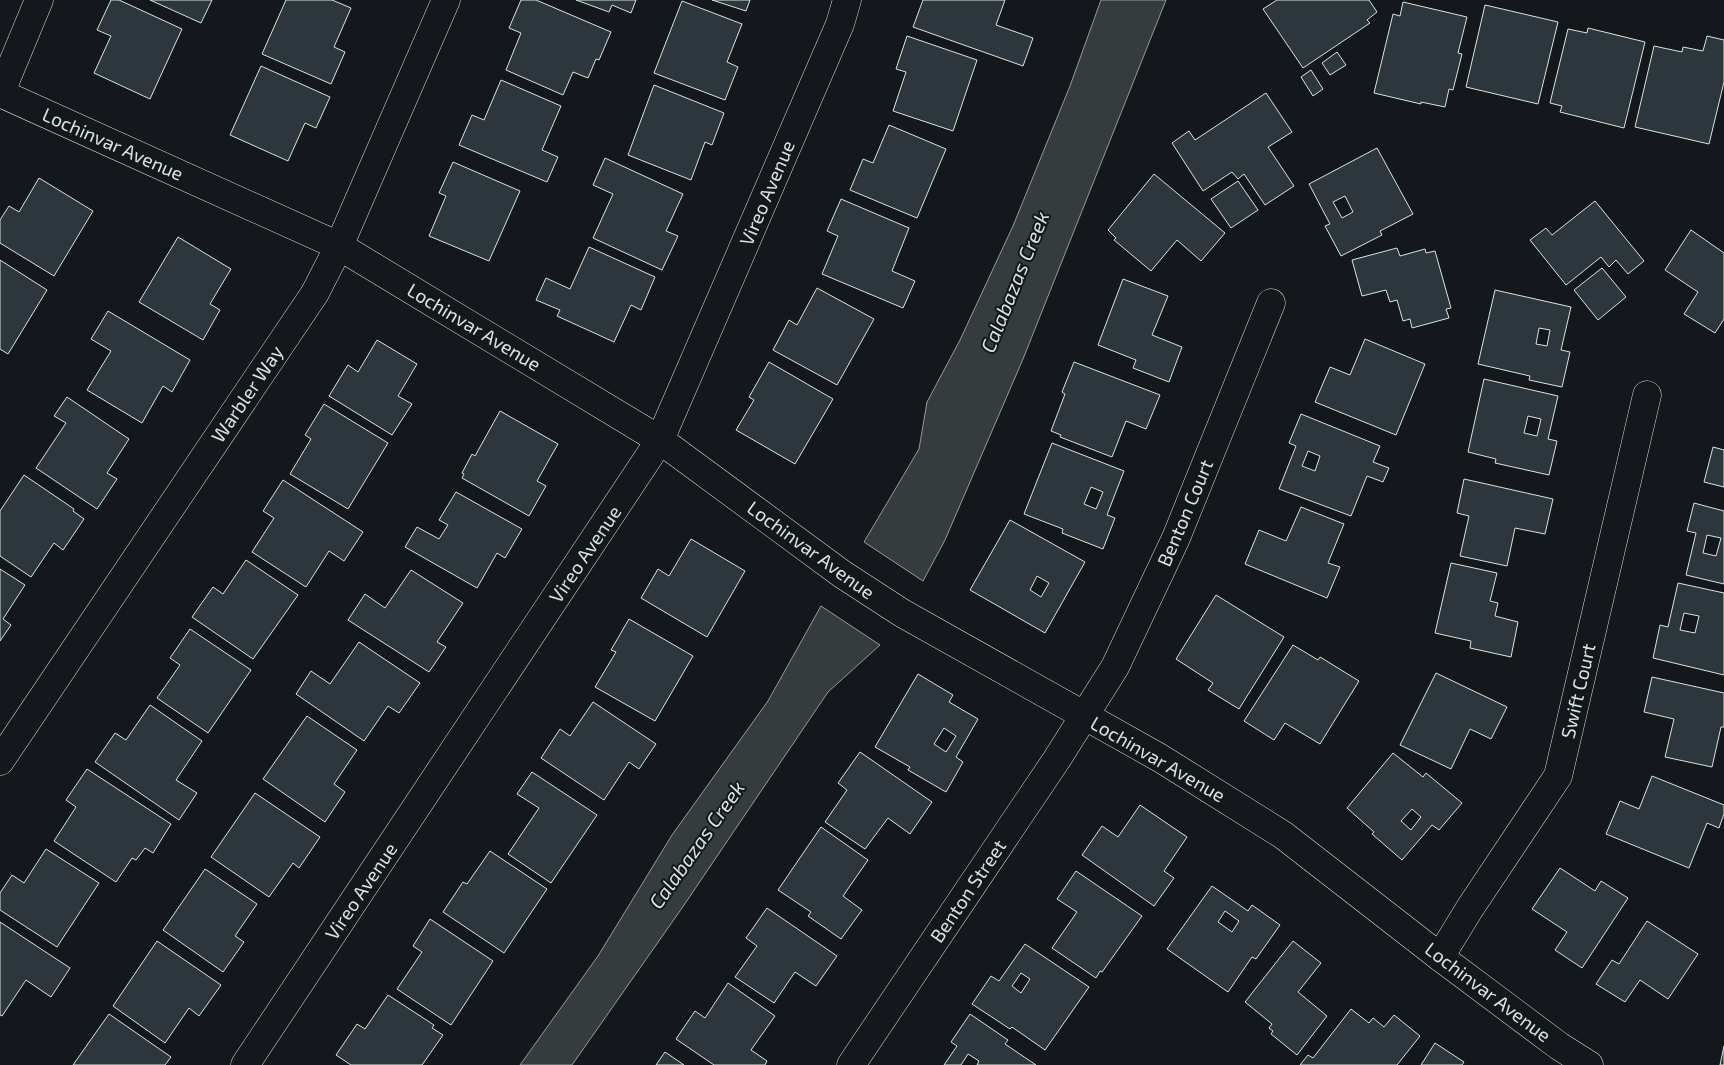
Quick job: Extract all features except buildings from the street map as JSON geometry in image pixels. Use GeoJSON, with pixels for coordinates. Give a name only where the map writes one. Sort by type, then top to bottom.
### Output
{"type":"FeatureCollection","features":[{"type":"Feature","properties":{"kind":"street"},"geometry":{"type":"LineString","coordinates":[[0,93],[39,0]]}},
{"type":"Feature","properties":{"kind":"street","name":"Warbler Way"},"geometry":{"type":"LineString","coordinates":[[0,761],[315,293],[340,246],[446,0]]}},
{"type":"Feature","properties":{"kind":"street","name":"Vireo Avenue"},"geometry":{"type":"LineString","coordinates":[[245,1065],[660,440],[840,24],[847,0]]}},
{"type":"Feature","properties":{"kind":"street","name":"Lochinvar Avenue"},"geometry":{"type":"LineString","coordinates":[[0,93],[340,246],[660,440],[842,574],[902,613],[1160,758],[1283,835],[1440,957],[1559,1046],[1589,1065]]}},
{"type":"Feature","properties":{"kind":"street","name":"Benton Court"},"geometry":{"type":"LineString","coordinates":[[1085,716],[1115,667],[1176,538],[1271,304]]}},
{"type":"Feature","properties":{"kind":"street","name":"Swift Court"},"geometry":{"type":"LineString","coordinates":[[1440,957],[1470,908],[1558,776],[1647,396]]}},
{"type":"Feature","properties":{"kind":"street","name":"Benton Street"},"geometry":{"type":"LineString","coordinates":[[851,1065],[1085,716]]}},
{"type":"Feature","properties":{"kind":"water","name":"Calabazas Creek"},"geometry":{"type":"Polygon","coordinates":[[[1101,0],[1166,0],[1023,359],[945,540],[923,581],[864,542],[919,449],[927,402],[960,340],[1013,226],[1070,86],[1101,0]]]}},
{"type":"Feature","properties":{"kind":"water","name":"Calabazas Creek"},"geometry":{"type":"Polygon","coordinates":[[[821,606],[880,645],[828,692],[682,908],[572,1065],[520,1065],[598,956],[672,835],[768,701],[821,606]]]}}]}
